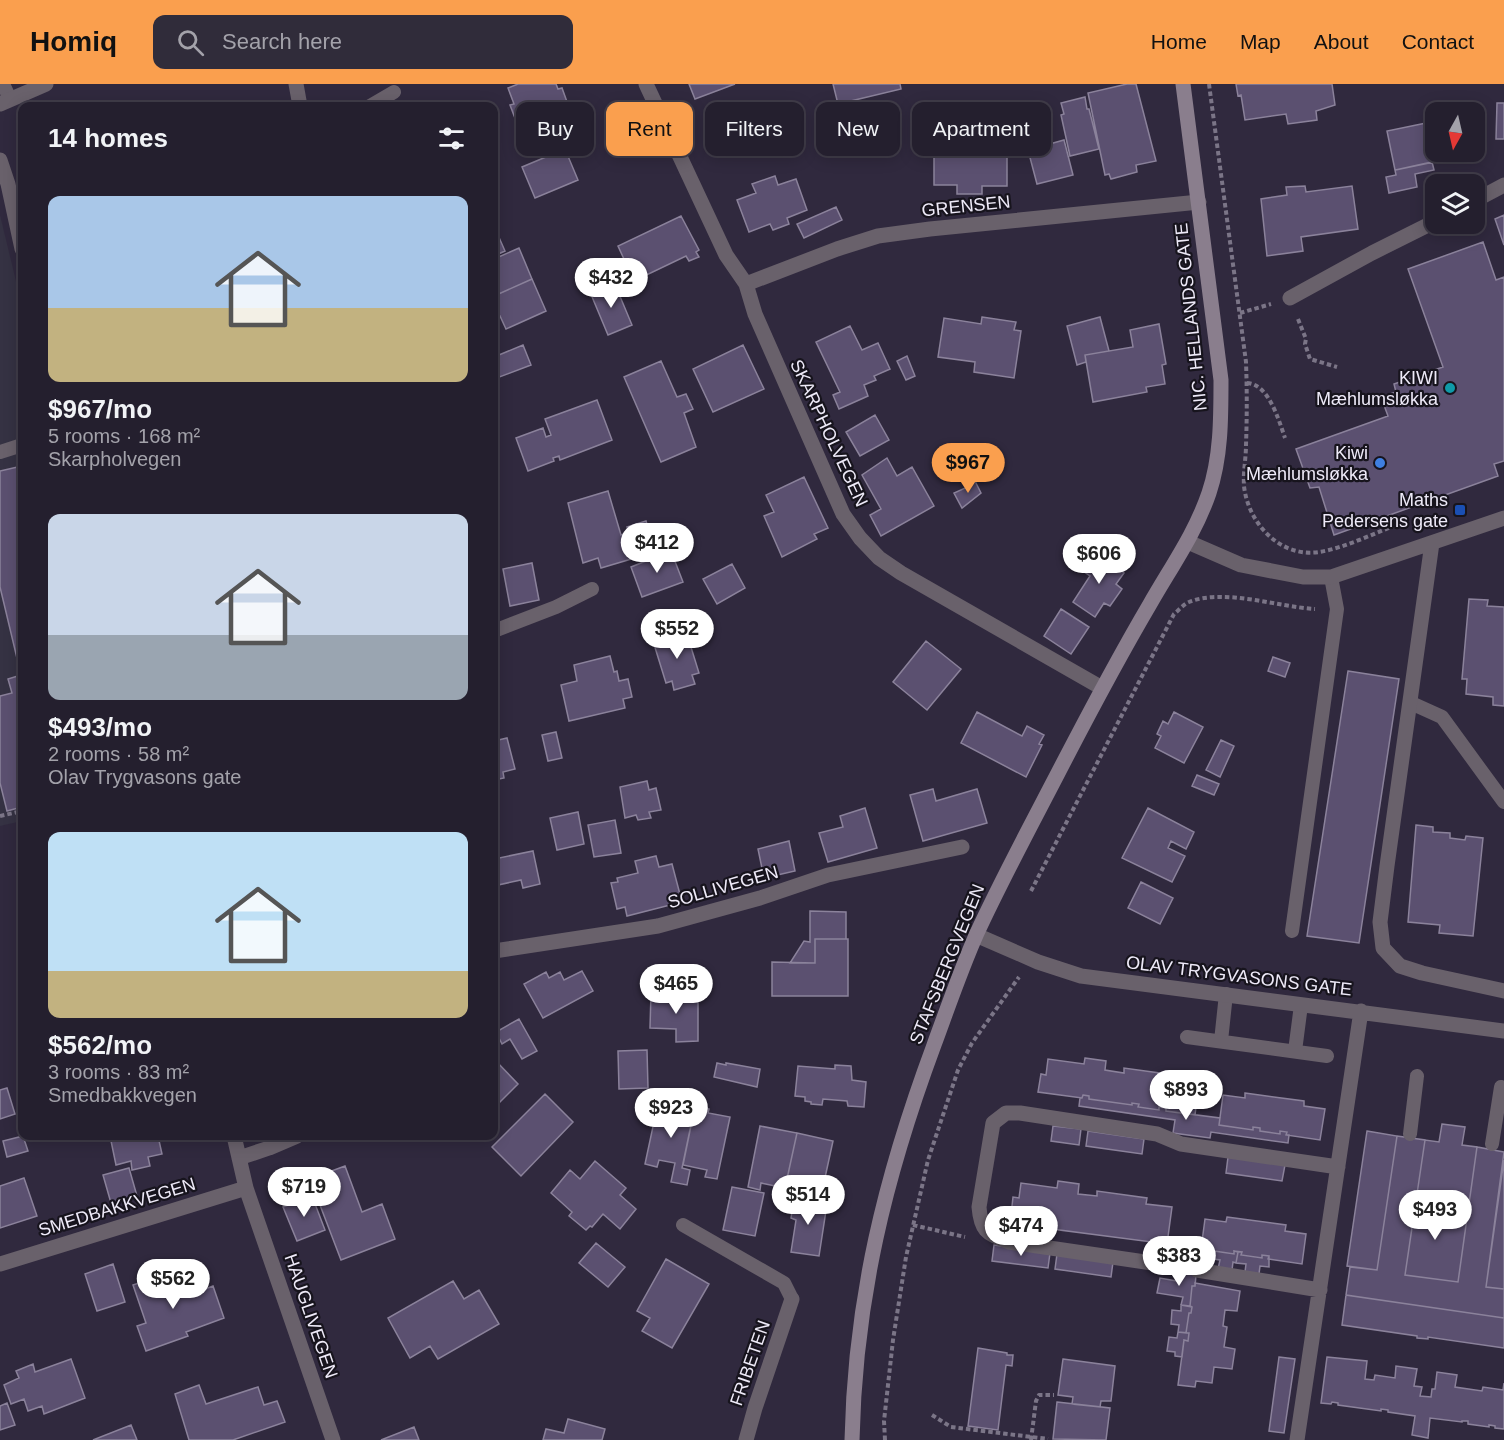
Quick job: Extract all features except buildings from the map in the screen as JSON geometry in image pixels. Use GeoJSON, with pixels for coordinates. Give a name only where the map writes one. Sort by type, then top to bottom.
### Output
{"type":"FeatureCollection","features":[{"type":"Feature","properties":{"kind":"main road","name":"NIC. HELLANDS GATE"},"geometry":{"type":"LineString","coordinates":[[1183,84],[1221,380],[1221,426],[1218,454],[1209,491],[1188,542]]}},
{"type":"Feature","properties":{"kind":"main road","name":"STAFSBERGVEGEN"},"geometry":{"type":"LineString","coordinates":[[852,1440],[857,1340],[886,1189],[912,1104],[950,1000],[976,935],[1014,856],[1102,688],[1188,542]]}},
{"type":"Feature","properties":{"kind":"street"},"geometry":{"type":"LineString","coordinates":[[5,102],[46,84]]}},
{"type":"Feature","properties":{"kind":"street"},"geometry":{"type":"LineString","coordinates":[[296,84],[299,102]]}},
{"type":"Feature","properties":{"kind":"street","name":"SKARPHOLVEGEN"},"geometry":{"type":"LineString","coordinates":[[646,84],[726,255],[746,284],[755,314],[781,377],[843,514],[860,538],[879,558],[901,573],[1102,688]]}},
{"type":"Feature","properties":{"kind":"street"},"geometry":{"type":"LineString","coordinates":[[0,160],[8,184],[18,230]]}},
{"type":"Feature","properties":{"kind":"street"},"geometry":{"type":"LineString","coordinates":[[1485,195],[1504,185]]}},
{"type":"Feature","properties":{"kind":"street","name":"GRENSEN"},"geometry":{"type":"LineString","coordinates":[[746,284],[878,236],[1199,202]]}},
{"type":"Feature","properties":{"kind":"street"},"geometry":{"type":"LineString","coordinates":[[1290,298],[1425,226]]}},
{"type":"Feature","properties":{"kind":"street"},"geometry":{"type":"LineString","coordinates":[[1188,542],[1241,565],[1303,577],[1331,577],[1504,519]]}},
{"type":"Feature","properties":{"kind":"street"},"geometry":{"type":"LineString","coordinates":[[1432,543],[1380,922],[1383,948],[1400,966],[1504,991]]}},
{"type":"Feature","properties":{"kind":"street","name":"SOLLIVEGEN"},"geometry":{"type":"LineString","coordinates":[[498,950],[658,926],[760,898],[828,875],[962,847]]}},
{"type":"Feature","properties":{"kind":"street","name":"OLAV TRYGVASONS GATE"},"geometry":{"type":"LineString","coordinates":[[976,935],[1038,963],[1081,976],[1504,1031]]}},
{"type":"Feature","properties":{"kind":"street"},"geometry":{"type":"LineString","coordinates":[[1297,1440],[1361,1011]]}},
{"type":"Feature","properties":{"kind":"street"},"geometry":{"type":"LineString","coordinates":[[1179,1268],[1008,1242],[989,1234],[983,1228],[980,1220],[979,1207],[993,1123],[1006,1113],[1020,1113],[1157,1134],[1181,1144],[1338,1167]]}},
{"type":"Feature","properties":{"kind":"street","name":"HAUGLIVEGEN"},"geometry":{"type":"LineString","coordinates":[[235,1140],[246,1188],[333,1440]]}},
{"type":"Feature","properties":{"kind":"street"},"geometry":{"type":"LineString","coordinates":[[239,1158],[288,1140]]}},
{"type":"Feature","properties":{"kind":"street","name":"SMEDBAKKVEGEN"},"geometry":{"type":"LineString","coordinates":[[0,1264],[246,1188]]}},
{"type":"Feature","properties":{"kind":"street"},"geometry":{"type":"LineString","coordinates":[[1197,1269],[1320,1290]]}},
{"type":"Feature","properties":{"kind":"street","name":"FRIBETEN"},"geometry":{"type":"LineString","coordinates":[[746,1440],[792,1299]]}},
{"type":"Feature","properties":{"kind":"lane"},"geometry":{"type":"LineString","coordinates":[[3,84],[5,102]]}},
{"type":"Feature","properties":{"kind":"lane"},"geometry":{"type":"LineString","coordinates":[[377,102],[394,92]]}},
{"type":"Feature","properties":{"kind":"lane"},"geometry":{"type":"LineString","coordinates":[[0,452],[18,446]]}},
{"type":"Feature","properties":{"kind":"lane"},"geometry":{"type":"LineString","coordinates":[[1292,931],[1337,609],[1331,577]]}},
{"type":"Feature","properties":{"kind":"lane"},"geometry":{"type":"LineString","coordinates":[[498,629],[556,607],[592,589]]}},
{"type":"Feature","properties":{"kind":"lane"},"geometry":{"type":"LineString","coordinates":[[1411,703],[1442,717],[1504,802]]}},
{"type":"Feature","properties":{"kind":"lane"},"geometry":{"type":"LineString","coordinates":[[1221,1041],[1226,994]]}},
{"type":"Feature","properties":{"kind":"lane"},"geometry":{"type":"LineString","coordinates":[[1295,1051],[1301,1005]]}},
{"type":"Feature","properties":{"kind":"lane"},"geometry":{"type":"LineString","coordinates":[[1187,1036],[1327,1056]]}},
{"type":"Feature","properties":{"kind":"lane"},"geometry":{"type":"LineString","coordinates":[[1410,1134],[1418,1076]]}},
{"type":"Feature","properties":{"kind":"lane"},"geometry":{"type":"LineString","coordinates":[[1492,1144],[1501,1087]]}},
{"type":"Feature","properties":{"kind":"lane"},"geometry":{"type":"LineString","coordinates":[[683,1225],[784,1283],[792,1299]]}},
{"type":"Feature","properties":{"kind":"path"},"geometry":{"type":"LineString","coordinates":[[1209,84],[1240,312],[1247,383],[1244,486],[1251,512],[1259,526],[1279,543],[1298,551],[1318,552],[1394,526]]}},
{"type":"Feature","properties":{"kind":"path"},"geometry":{"type":"LineString","coordinates":[[1240,312],[1251,311],[1290,298]]}},
{"type":"Feature","properties":{"kind":"path"},"geometry":{"type":"LineString","coordinates":[[1297,317],[1306,339],[1305,344],[1310,359],[1337,367]]}},
{"type":"Feature","properties":{"kind":"path"},"geometry":{"type":"LineString","coordinates":[[1247,383],[1253,383],[1270,399],[1285,438]]}},
{"type":"Feature","properties":{"kind":"path"},"geometry":{"type":"LineString","coordinates":[[1031,891],[1174,614],[1188,602],[1231,597],[1312,609],[1337,609]]}},
{"type":"Feature","properties":{"kind":"path"},"geometry":{"type":"LineString","coordinates":[[0,816],[18,812]]}},
{"type":"Feature","properties":{"kind":"path"},"geometry":{"type":"LineString","coordinates":[[885,1440],[884,1421],[893,1340],[913,1225],[928,1160],[958,1070],[972,1043],[1021,974]]}},
{"type":"Feature","properties":{"kind":"path"},"geometry":{"type":"LineString","coordinates":[[913,1225],[971,1238],[989,1234]]}},
{"type":"Feature","properties":{"kind":"path"},"geometry":{"type":"LineString","coordinates":[[1031,1438],[1036,1401],[1040,1395],[1054,1395]]}},
{"type":"Feature","properties":{"kind":"path"},"geometry":{"type":"LineString","coordinates":[[932,1414],[951,1427],[1048,1439]]}},
{"type":"Feature","properties":{"kind":"shaded area"},"geometry":{"type":"Polygon","coordinates":[[[0,215],[18,289],[18,822],[0,826],[0,215]]]}},
{"type":"Feature","properties":{"kind":"place","name":"KIWI Mæhlumsløkka"},"geometry":{"type":"Point","coordinates":[1450,388]}},
{"type":"Feature","properties":{"kind":"place","name":"Kiwi Mæhlumsløkka"},"geometry":{"type":"Point","coordinates":[1380,463]}},
{"type":"Feature","properties":{"kind":"place","name":"Maths Pedersens gate"},"geometry":{"type":"Point","coordinates":[1460,510]}}]}
